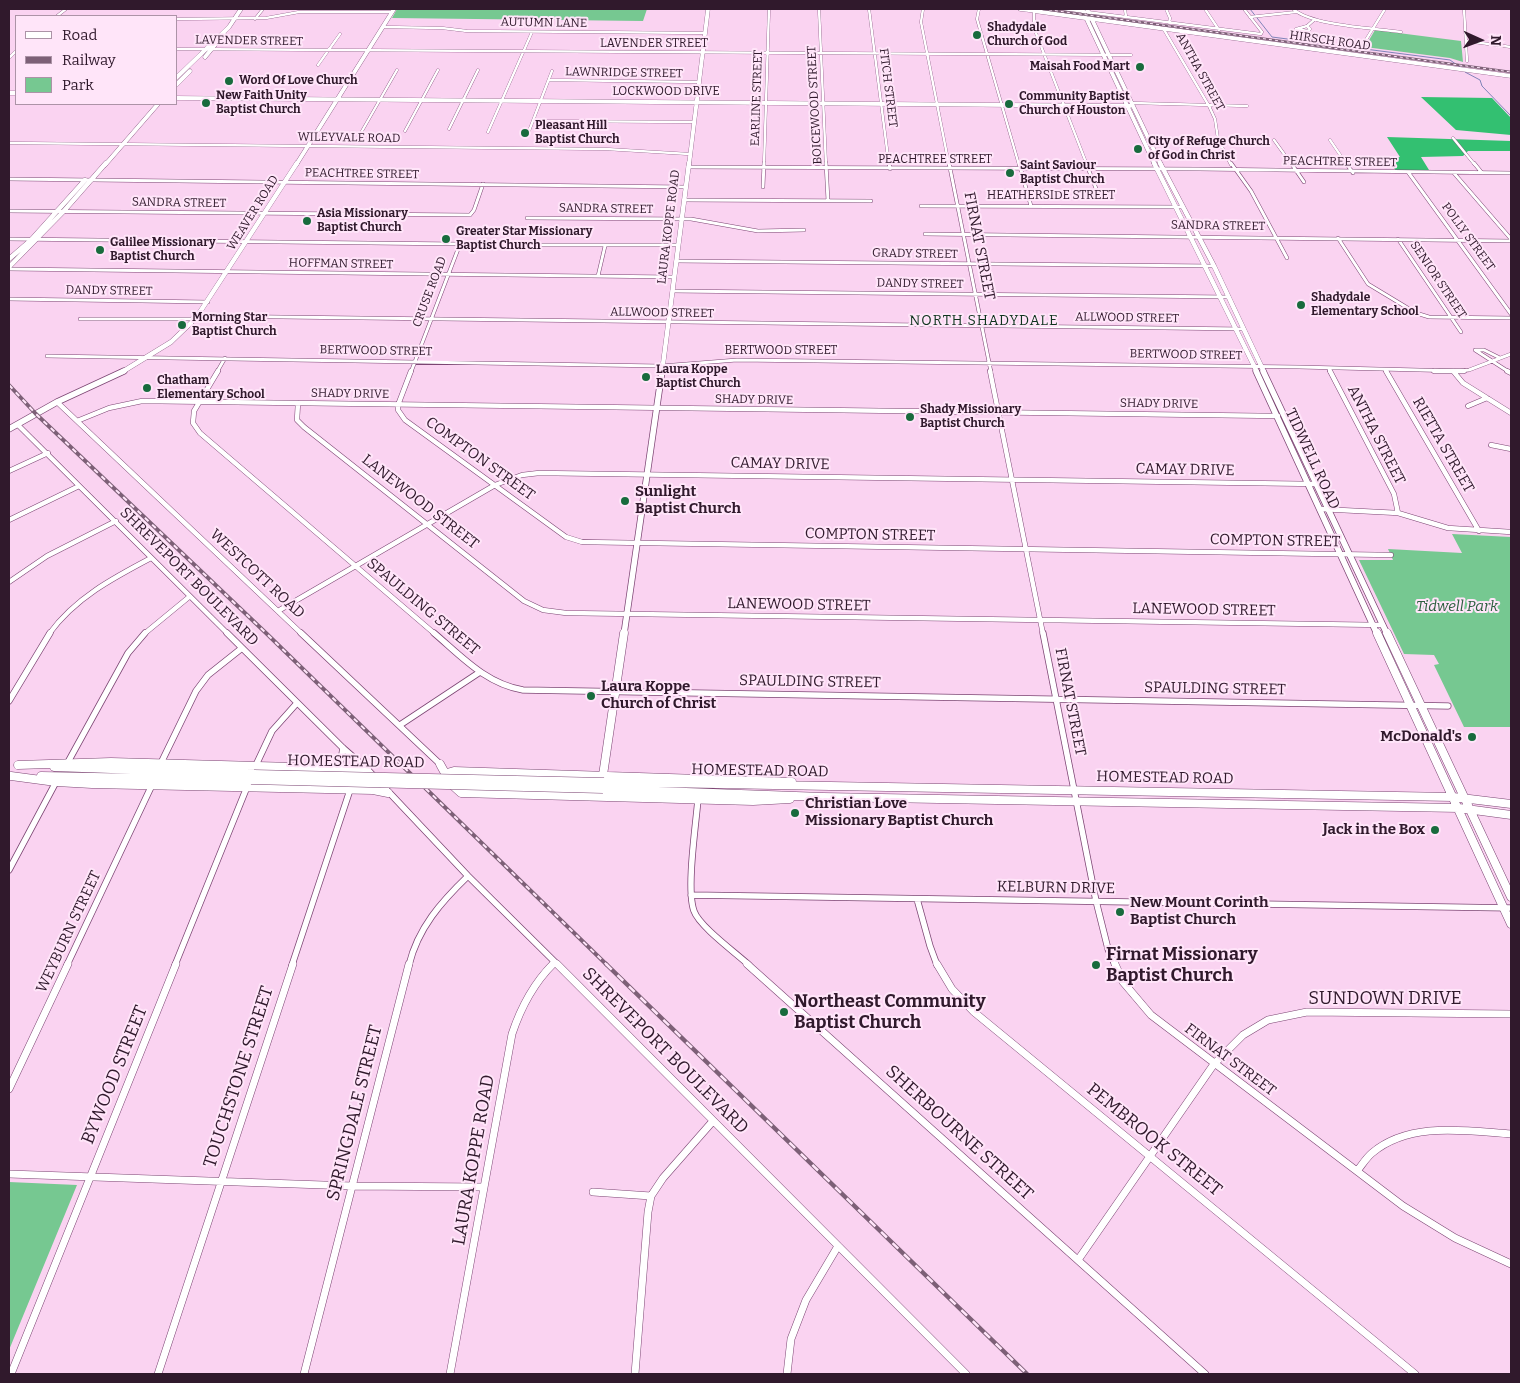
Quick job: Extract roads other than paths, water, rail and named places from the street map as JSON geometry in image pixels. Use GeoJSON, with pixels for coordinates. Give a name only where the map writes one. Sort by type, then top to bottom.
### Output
{"type":"FeatureCollection","features":[{"type":"Feature","properties":{"kind":"main road"},"geometry":{"type":"LineString","coordinates":[[178,76],[229,27],[241,9]]}},
{"type":"Feature","properties":{"kind":"main road","name":"LAURA KOPPE ROAD"},"geometry":{"type":"LineString","coordinates":[[604,782],[626,614],[669,323],[673,278],[708,9]]}},
{"type":"Feature","properties":{"kind":"main road","name":"HIRSCH ROAD"},"geometry":{"type":"LineString","coordinates":[[1020,9],[1511,76]]}},
{"type":"Feature","properties":{"kind":"main road","name":"WEAVER ROAD"},"geometry":{"type":"LineString","coordinates":[[9,429],[57,402],[120,373],[149,357],[171,342],[196,318],[228,272],[393,10]]}},
{"type":"Feature","properties":{"kind":"main road","name":"TIDWELL ROAD"},"geometry":{"type":"LineString","coordinates":[[1085,10],[1110,55],[1146,134],[1229,297],[1511,897]]}},
{"type":"Feature","properties":{"kind":"main road","name":"TIDWELL ROAD"},"geometry":{"type":"LineString","coordinates":[[1089,18],[1096,40],[1139,134],[1254,366],[1372,625],[1508,908],[1511,924]]}},
{"type":"Feature","properties":{"kind":"main road"},"geometry":{"type":"LineString","coordinates":[[178,83],[212,50],[229,27]]}},
{"type":"Feature","properties":{"kind":"main road"},"geometry":{"type":"LineString","coordinates":[[1096,40],[1102,40]]}},
{"type":"Feature","properties":{"kind":"main road"},"geometry":{"type":"LineString","coordinates":[[183,72],[189,72]]}},
{"type":"Feature","properties":{"kind":"main road"},"geometry":{"type":"LineString","coordinates":[[1115,79],[1121,79]]}},
{"type":"Feature","properties":{"kind":"main road","name":"LOCKWOOD DRIVE"},"geometry":{"type":"LineString","coordinates":[[178,97],[1133,105]]}},
{"type":"Feature","properties":{"kind":"main road"},"geometry":{"type":"LineString","coordinates":[[9,268],[63,212],[151,105]]}},
{"type":"Feature","properties":{"kind":"main road"},"geometry":{"type":"LineString","coordinates":[[9,259],[31,240],[85,179],[157,105]]}},
{"type":"Feature","properties":{"kind":"main road"},"geometry":{"type":"LineString","coordinates":[[1139,134],[1146,134]]}},
{"type":"Feature","properties":{"kind":"main road"},"geometry":{"type":"LineString","coordinates":[[18,765],[68,762],[161,763],[350,790],[373,790],[388,793]]}},
{"type":"Feature","properties":{"kind":"main road","name":"HOMESTEAD ROAD"},"geometry":{"type":"LineString","coordinates":[[9,764],[93,770],[252,777]]}},
{"type":"Feature","properties":{"kind":"main road"},"geometry":{"type":"LineString","coordinates":[[440,764],[454,772]]}},
{"type":"Feature","properties":{"kind":"main road"},"geometry":{"type":"LineString","coordinates":[[440,764],[445,776],[455,790],[465,793],[753,801],[823,797]]}},
{"type":"Feature","properties":{"kind":"main road"},"geometry":{"type":"LineString","coordinates":[[10,776],[56,782],[152,785],[252,777],[331,767],[367,769]]}},
{"type":"Feature","properties":{"kind":"main road"},"geometry":{"type":"LineString","coordinates":[[445,776],[447,773],[454,772],[604,782]]}},
{"type":"Feature","properties":{"kind":"main road","name":"HOMESTEAD ROAD"},"geometry":{"type":"LineString","coordinates":[[10,776],[252,777],[772,786],[830,785],[881,788],[1453,797],[1511,804]]}},
{"type":"Feature","properties":{"kind":"main road","name":"HOMESTEAD ROAD"},"geometry":{"type":"LineString","coordinates":[[604,782],[823,797],[1459,808],[1511,815]]}},
{"type":"Feature","properties":{"kind":"main road"},"geometry":{"type":"LineString","coordinates":[[373,790],[380,784]]}},
{"type":"Feature","properties":{"kind":"main road"},"geometry":{"type":"LineString","coordinates":[[881,788],[881,798]]}},
{"type":"Feature","properties":{"kind":"main road"},"geometry":{"type":"LineString","coordinates":[[963,789],[964,799]]}},
{"type":"Feature","properties":{"kind":"main road"},"geometry":{"type":"LineString","coordinates":[[1254,794],[1259,804]]}},
{"type":"Feature","properties":{"kind":"main road"},"geometry":{"type":"LineString","coordinates":[[1356,796],[1359,806]]}},
{"type":"Feature","properties":{"kind":"street"},"geometry":{"type":"LineString","coordinates":[[254,19],[263,9]]}},
{"type":"Feature","properties":{"kind":"street","name":"EARLINE STREET"},"geometry":{"type":"LineString","coordinates":[[763,188],[769,9]]}},
{"type":"Feature","properties":{"kind":"street","name":"BOICEWOOD STREET"},"geometry":{"type":"LineString","coordinates":[[819,9],[828,201]]}},
{"type":"Feature","properties":{"kind":"street","name":"FITCH STREET"},"geometry":{"type":"LineString","coordinates":[[869,9],[890,169]]}},
{"type":"Feature","properties":{"kind":"street","name":"FIRNAT STREET"},"geometry":{"type":"LineString","coordinates":[[923,9],[921,22],[1042,621],[1096,901],[1108,949],[1123,982],[1151,1015],[1403,1206],[1438,1230],[1483,1254],[1511,1264]]}},
{"type":"Feature","properties":{"kind":"street"},"geometry":{"type":"LineString","coordinates":[[979,9],[977,19],[986,54],[1031,206]]}},
{"type":"Feature","properties":{"kind":"street"},"geometry":{"type":"LineString","coordinates":[[1063,9],[1085,10],[1219,30],[1261,34],[1262,32],[1244,9]]}},
{"type":"Feature","properties":{"kind":"street"},"geometry":{"type":"LineString","coordinates":[[1125,9],[1126,17]]}},
{"type":"Feature","properties":{"kind":"street","name":"ANTHA STREET"},"geometry":{"type":"LineString","coordinates":[[1166,9],[1170,18],[1169,23]]}},
{"type":"Feature","properties":{"kind":"street"},"geometry":{"type":"LineString","coordinates":[[1206,9],[1219,30]]}},
{"type":"Feature","properties":{"kind":"street"},"geometry":{"type":"LineString","coordinates":[[1293,9],[1314,20],[1400,32]]}},
{"type":"Feature","properties":{"kind":"street"},"geometry":{"type":"LineString","coordinates":[[1364,43],[1385,9]]}},
{"type":"Feature","properties":{"kind":"street"},"geometry":{"type":"LineString","coordinates":[[1464,9],[1467,62]]}},
{"type":"Feature","properties":{"kind":"street"},"geometry":{"type":"LineString","coordinates":[[178,19],[254,19],[299,12],[393,10]]}},
{"type":"Feature","properties":{"kind":"street"},"geometry":{"type":"LineString","coordinates":[[1034,11],[1032,20],[1034,28],[1097,191]]}},
{"type":"Feature","properties":{"kind":"street"},"geometry":{"type":"LineString","coordinates":[[1251,17],[1296,12]]}},
{"type":"Feature","properties":{"kind":"street"},"geometry":{"type":"LineString","coordinates":[[1307,26],[1314,20]]}},
{"type":"Feature","properties":{"kind":"street","name":"AUTUMN LANE"},"geometry":{"type":"LineString","coordinates":[[383,27],[532,32],[704,33]]}},
{"type":"Feature","properties":{"kind":"street","name":"ANTHA STREET"},"geometry":{"type":"LineString","coordinates":[[1163,28],[1209,106],[1215,118],[1218,139],[1234,170],[1252,191],[1287,258]]}},
{"type":"Feature","properties":{"kind":"street"},"geometry":{"type":"LineString","coordinates":[[488,132],[532,32]]}},
{"type":"Feature","properties":{"kind":"street"},"geometry":{"type":"LineString","coordinates":[[318,65],[340,34]]}},
{"type":"Feature","properties":{"kind":"street"},"geometry":{"type":"LineString","coordinates":[[1466,41],[1511,47]]}},
{"type":"Feature","properties":{"kind":"street","name":"LAVENDER STREET"},"geometry":{"type":"LineString","coordinates":[[178,49],[1131,55]]}},
{"type":"Feature","properties":{"kind":"street"},"geometry":{"type":"LineString","coordinates":[[362,131],[397,70]]}},
{"type":"Feature","properties":{"kind":"street"},"geometry":{"type":"LineString","coordinates":[[405,130],[438,70]]}},
{"type":"Feature","properties":{"kind":"street"},"geometry":{"type":"LineString","coordinates":[[450,128],[478,70]]}},
{"type":"Feature","properties":{"kind":"street"},"geometry":{"type":"LineString","coordinates":[[529,132],[552,71]]}},
{"type":"Feature","properties":{"kind":"street","name":"LAWNRIDGE STREET"},"geometry":{"type":"LineString","coordinates":[[549,80],[698,82]]}},
{"type":"Feature","properties":{"kind":"street","name":"LOCKWOOD DRIVE"},"geometry":{"type":"LineString","coordinates":[[1133,105],[1247,106]]}},
{"type":"Feature","properties":{"kind":"street"},"geometry":{"type":"LineString","coordinates":[[534,121],[693,122]]}},
{"type":"Feature","properties":{"kind":"street"},"geometry":{"type":"LineString","coordinates":[[1454,138],[1482,173]]}},
{"type":"Feature","properties":{"kind":"street"},"geometry":{"type":"LineString","coordinates":[[1274,140],[1304,182]]}},
{"type":"Feature","properties":{"kind":"street"},"geometry":{"type":"LineString","coordinates":[[1330,140],[1354,173]]}},
{"type":"Feature","properties":{"kind":"street","name":"WILEYVALE ROAD"},"geometry":{"type":"LineString","coordinates":[[9,143],[606,149],[689,154]]}},
{"type":"Feature","properties":{"kind":"street","name":"PEACHTREE STREET"},"geometry":{"type":"LineString","coordinates":[[688,167],[1511,173]]}},
{"type":"Feature","properties":{"kind":"street","name":"POLLY STREET"},"geometry":{"type":"LineString","coordinates":[[1408,172],[1511,314]]}},
{"type":"Feature","properties":{"kind":"street"},"geometry":{"type":"LineString","coordinates":[[1453,172],[1511,240]]}},
{"type":"Feature","properties":{"kind":"street","name":"PEACHTREE STREET"},"geometry":{"type":"LineString","coordinates":[[9,179],[685,187]]}},
{"type":"Feature","properties":{"kind":"street","name":"SANDRA STREET"},"geometry":{"type":"LineString","coordinates":[[9,211],[470,215],[474,210],[483,184]]}},
{"type":"Feature","properties":{"kind":"street"},"geometry":{"type":"LineString","coordinates":[[684,200],[871,201]]}},
{"type":"Feature","properties":{"kind":"street","name":"HEATHERSIDE STREET"},"geometry":{"type":"LineString","coordinates":[[921,206],[1182,207]]}},
{"type":"Feature","properties":{"kind":"street","name":"SANDRA STREET"},"geometry":{"type":"LineString","coordinates":[[526,218],[707,221],[758,231],[804,230]]}},
{"type":"Feature","properties":{"kind":"street","name":"SANDRA STREET"},"geometry":{"type":"LineString","coordinates":[[925,234],[1277,236],[1511,240]]}},
{"type":"Feature","properties":{"kind":"street"},"geometry":{"type":"LineString","coordinates":[[1338,238],[1368,284],[1420,315],[1511,318]]}},
{"type":"Feature","properties":{"kind":"street"},"geometry":{"type":"LineString","coordinates":[[9,239],[247,242]]}},
{"type":"Feature","properties":{"kind":"street","name":"SENIOR STREET"},"geometry":{"type":"LineString","coordinates":[[1398,239],[1461,332]]}},
{"type":"Feature","properties":{"kind":"street","name":"CRUSE ROAD"},"geometry":{"type":"LineString","coordinates":[[247,242],[460,244],[398,405]]}},
{"type":"Feature","properties":{"kind":"street"},"geometry":{"type":"LineString","coordinates":[[514,245],[678,245]]}},
{"type":"Feature","properties":{"kind":"street"},"geometry":{"type":"LineString","coordinates":[[598,276],[605,246]]}},
{"type":"Feature","properties":{"kind":"street","name":"GRADY STREET"},"geometry":{"type":"LineString","coordinates":[[676,261],[1214,266]]}},
{"type":"Feature","properties":{"kind":"street","name":"HOFFMAN STREET"},"geometry":{"type":"LineString","coordinates":[[9,268],[673,278]]}},
{"type":"Feature","properties":{"kind":"street","name":"DANDY STREET"},"geometry":{"type":"LineString","coordinates":[[672,291],[1229,297]]}},
{"type":"Feature","properties":{"kind":"street","name":"DANDY STREET"},"geometry":{"type":"LineString","coordinates":[[9,299],[208,302]]}},
{"type":"Feature","properties":{"kind":"street","name":"ALLWOOD STREET"},"geometry":{"type":"LineString","coordinates":[[80,319],[191,320],[202,316],[1244,329]]}},
{"type":"Feature","properties":{"kind":"street"},"geometry":{"type":"LineString","coordinates":[[1500,358],[1484,350],[1475,350],[1511,373]]}},
{"type":"Feature","properties":{"kind":"street","name":"BERTWOOD STREET"},"geometry":{"type":"LineString","coordinates":[[47,356],[662,366],[737,360],[1262,366],[1453,372],[1470,370],[1511,354]]}},
{"type":"Feature","properties":{"kind":"street","name":"SPAULDING STREET"},"geometry":{"type":"LineString","coordinates":[[225,358],[194,411],[194,423],[200,433],[480,672],[502,685],[524,690],[1448,706]]}},
{"type":"Feature","properties":{"kind":"street","name":"ANTHA STREET"},"geometry":{"type":"LineString","coordinates":[[1329,369],[1394,494],[1398,513]]}},
{"type":"Feature","properties":{"kind":"street","name":"RIETTA STREET"},"geometry":{"type":"LineString","coordinates":[[1386,370],[1479,531]]}},
{"type":"Feature","properties":{"kind":"street"},"geometry":{"type":"LineString","coordinates":[[1453,372],[1460,380],[1511,413]]}},
{"type":"Feature","properties":{"kind":"street"},"geometry":{"type":"LineString","coordinates":[[1468,406],[1487,398]]}},
{"type":"Feature","properties":{"kind":"street","name":"SHADY DRIVE"},"geometry":{"type":"LineString","coordinates":[[77,421],[124,403],[142,401],[1285,416]]}},
{"type":"Feature","properties":{"kind":"street","name":"WESTCOTT ROAD"},"geometry":{"type":"LineString","coordinates":[[57,402],[440,764]]}},
{"type":"Feature","properties":{"kind":"street","name":"LANEWOOD STREET"},"geometry":{"type":"LineString","coordinates":[[298,404],[297,420],[304,426],[524,601],[543,610],[566,613],[1383,625]]}},
{"type":"Feature","properties":{"kind":"street","name":"COMPTON STREET"},"geometry":{"type":"LineString","coordinates":[[398,405],[398,410],[405,420],[566,537],[582,542],[1391,555]]}},
{"type":"Feature","properties":{"kind":"street","name":"SHREVEPORT BOULEVARD"},"geometry":{"type":"LineString","coordinates":[[18,425],[116,521],[189,597],[343,748],[367,769],[468,876],[966,1374]]}},
{"type":"Feature","properties":{"kind":"street"},"geometry":{"type":"LineString","coordinates":[[1491,445],[1511,449]]}},
{"type":"Feature","properties":{"kind":"street"},"geometry":{"type":"LineString","coordinates":[[9,471],[48,453]]}},
{"type":"Feature","properties":{"kind":"street","name":"CAMAY DRIVE"},"geometry":{"type":"LineString","coordinates":[[278,611],[496,485],[522,475],[539,473],[1317,484]]}},
{"type":"Feature","properties":{"kind":"street"},"geometry":{"type":"LineString","coordinates":[[9,520],[79,486]]}},
{"type":"Feature","properties":{"kind":"street"},"geometry":{"type":"LineString","coordinates":[[1320,509],[1398,513],[1448,528],[1511,532]]}},
{"type":"Feature","properties":{"kind":"street"},"geometry":{"type":"LineString","coordinates":[[9,582],[31,565],[67,544],[116,521]]}},
{"type":"Feature","properties":{"kind":"street"},"geometry":{"type":"LineString","coordinates":[[9,702],[57,623],[88,594],[116,576],[151,558]]}},
{"type":"Feature","properties":{"kind":"street"},"geometry":{"type":"LineString","coordinates":[[68,762],[128,653],[149,628],[189,597]]}},
{"type":"Feature","properties":{"kind":"street"},"geometry":{"type":"LineString","coordinates":[[161,763],[196,691],[208,676],[242,648]]}},
{"type":"Feature","properties":{"kind":"street"},"geometry":{"type":"LineString","coordinates":[[400,725],[480,672]]}},
{"type":"Feature","properties":{"kind":"street","name":"BYWOOD STREET"},"geometry":{"type":"LineString","coordinates":[[11,1374],[268,734],[278,721],[297,703]]}},
{"type":"Feature","properties":{"kind":"street"},"geometry":{"type":"LineString","coordinates":[[331,767],[338,764],[343,757],[343,748]]}},
{"type":"Feature","properties":{"kind":"street"},"geometry":{"type":"LineString","coordinates":[[9,870],[56,782]]}},
{"type":"Feature","properties":{"kind":"street","name":"WEYBURN STREET"},"geometry":{"type":"LineString","coordinates":[[9,1088],[152,785]]}},
{"type":"Feature","properties":{"kind":"street","name":"TOUCHSTONE STREET"},"geometry":{"type":"LineString","coordinates":[[158,1374],[350,790]]}},
{"type":"Feature","properties":{"kind":"street"},"geometry":{"type":"LineString","coordinates":[[691,895],[698,799]]}},
{"type":"Feature","properties":{"kind":"street","name":"SPRINGDALE STREET"},"geometry":{"type":"LineString","coordinates":[[304,1374],[408,966],[418,934],[434,910],[468,876]]}},
{"type":"Feature","properties":{"kind":"street","name":"KELBURN DRIVE"},"geometry":{"type":"LineString","coordinates":[[691,895],[1508,908]]}},
{"type":"Feature","properties":{"kind":"street","name":"SHERBOURNE STREET"},"geometry":{"type":"LineString","coordinates":[[691,895],[694,912],[703,924],[1205,1374]]}},
{"type":"Feature","properties":{"kind":"street","name":"PEMBROOK STREET"},"geometry":{"type":"LineString","coordinates":[[917,898],[929,946],[939,970],[952,989],[974,1012],[1415,1374]]}},
{"type":"Feature","properties":{"kind":"street","name":"LAURA KOPPE ROAD"},"geometry":{"type":"LineString","coordinates":[[450,1374],[515,1025],[520,1007],[535,983],[555,962]]}},
{"type":"Feature","properties":{"kind":"street","name":"SUNDOWN DRIVE"},"geometry":{"type":"LineString","coordinates":[[1078,1260],[1214,1064],[1243,1034],[1268,1020],[1307,1012],[1511,1014]]}},
{"type":"Feature","properties":{"kind":"street"},"geometry":{"type":"LineString","coordinates":[[634,1374],[651,1196],[663,1178],[713,1121]]}},
{"type":"Feature","properties":{"kind":"street"},"geometry":{"type":"LineString","coordinates":[[1357,1171],[1364,1159],[1373,1150],[1386,1141],[1407,1134],[1420,1131],[1511,1134]]}},
{"type":"Feature","properties":{"kind":"street"},"geometry":{"type":"LineString","coordinates":[[9,1174],[352,1186],[484,1187]]}},
{"type":"Feature","properties":{"kind":"street"},"geometry":{"type":"LineString","coordinates":[[593,1192],[651,1196]]}},
{"type":"Feature","properties":{"kind":"street"},"geometry":{"type":"LineString","coordinates":[[787,1374],[791,1339],[806,1300],[838,1246]]}},
{"type":"Feature","properties":{"kind":"waterway"},"geometry":{"type":"LineString","coordinates":[[1250,9],[1272,37],[1450,60],[1460,67]]}},
{"type":"Feature","properties":{"kind":"waterway"},"geometry":{"type":"LineString","coordinates":[[1465,72],[1480,80],[1482,86],[1511,116]]}},
{"type":"Feature","properties":{"kind":"railway"},"geometry":{"type":"LineString","coordinates":[[1043,9],[1511,72]]}},
{"type":"Feature","properties":{"kind":"railway"},"geometry":{"type":"LineString","coordinates":[[9,385],[36,414],[267,634],[607,965]]}},
{"type":"Feature","properties":{"kind":"railway"},"geometry":{"type":"LineString","coordinates":[[606,964],[1027,1374]]}},
{"type":"Feature","properties":{"kind":"place","name":"Shadydale Church of God"},"geometry":{"type":"Point","coordinates":[977,35]}},
{"type":"Feature","properties":{"kind":"place","name":"Maisah Food Mart"},"geometry":{"type":"Point","coordinates":[1140,67]}},
{"type":"Feature","properties":{"kind":"place","name":"Word Of Love Church"},"geometry":{"type":"Point","coordinates":[229,81]}},
{"type":"Feature","properties":{"kind":"place","name":"New Faith Unity Baptist Church"},"geometry":{"type":"Point","coordinates":[206,103]}},
{"type":"Feature","properties":{"kind":"place","name":"Community Baptist Church of Houston"},"geometry":{"type":"Point","coordinates":[1009,104]}},
{"type":"Feature","properties":{"kind":"place","name":"Pleasant Hill Baptist Church"},"geometry":{"type":"Point","coordinates":[525,133]}},
{"type":"Feature","properties":{"kind":"place","name":"City of Refuge Church of God in Christ"},"geometry":{"type":"Point","coordinates":[1138,149]}},
{"type":"Feature","properties":{"kind":"place","name":"Saint Saviour Baptist Church"},"geometry":{"type":"Point","coordinates":[1010,173]}},
{"type":"Feature","properties":{"kind":"place","name":"Asia Missionary Baptist Church"},"geometry":{"type":"Point","coordinates":[307,221]}},
{"type":"Feature","properties":{"kind":"place","name":"Greater Star Missionary Baptist Church"},"geometry":{"type":"Point","coordinates":[446,239]}},
{"type":"Feature","properties":{"kind":"place","name":"Galilee Missionary Baptist Church"},"geometry":{"type":"Point","coordinates":[100,250]}},
{"type":"Feature","properties":{"kind":"place","name":"Shadydale Elementary School"},"geometry":{"type":"Point","coordinates":[1301,305]}},
{"type":"Feature","properties":{"kind":"place","name":"Morning Star Baptist Church"},"geometry":{"type":"Point","coordinates":[182,325]}},
{"type":"Feature","properties":{"kind":"place","name":"Laura Koppe Baptist Church"},"geometry":{"type":"Point","coordinates":[646,377]}},
{"type":"Feature","properties":{"kind":"place","name":"Chatham Elementary School"},"geometry":{"type":"Point","coordinates":[147,388]}},
{"type":"Feature","properties":{"kind":"place","name":"Shady Missionary Baptist Church"},"geometry":{"type":"Point","coordinates":[910,417]}},
{"type":"Feature","properties":{"kind":"place","name":"Sunlight Baptist Church"},"geometry":{"type":"Point","coordinates":[625,501]}},
{"type":"Feature","properties":{"kind":"place","name":"Laura Koppe Church of Christ"},"geometry":{"type":"Point","coordinates":[591,696]}},
{"type":"Feature","properties":{"kind":"place","name":"McDonald's"},"geometry":{"type":"Point","coordinates":[1472,737]}},
{"type":"Feature","properties":{"kind":"place","name":"Christian Love Missionary Baptist Church"},"geometry":{"type":"Point","coordinates":[795,813]}},
{"type":"Feature","properties":{"kind":"place","name":"Jack in the Box"},"geometry":{"type":"Point","coordinates":[1435,830]}},
{"type":"Feature","properties":{"kind":"place","name":"New Mount Corinth Baptist Church"},"geometry":{"type":"Point","coordinates":[1120,912]}},
{"type":"Feature","properties":{"kind":"place","name":"Firnat Missionary Baptist Church"},"geometry":{"type":"Point","coordinates":[1096,965]}},
{"type":"Feature","properties":{"kind":"place","name":"Northeast Community Baptist Church"},"geometry":{"type":"Point","coordinates":[784,1012]}},
{"type":"Feature","properties":{"kind":"district","name":"NORTH SHADYDALE"},"geometry":{"type":"Point","coordinates":[984,321]}},
{"type":"Feature","properties":{"kind":"park label","name":"Tidwell Park"},"geometry":{"type":"Point","coordinates":[1457,607]}}]}
